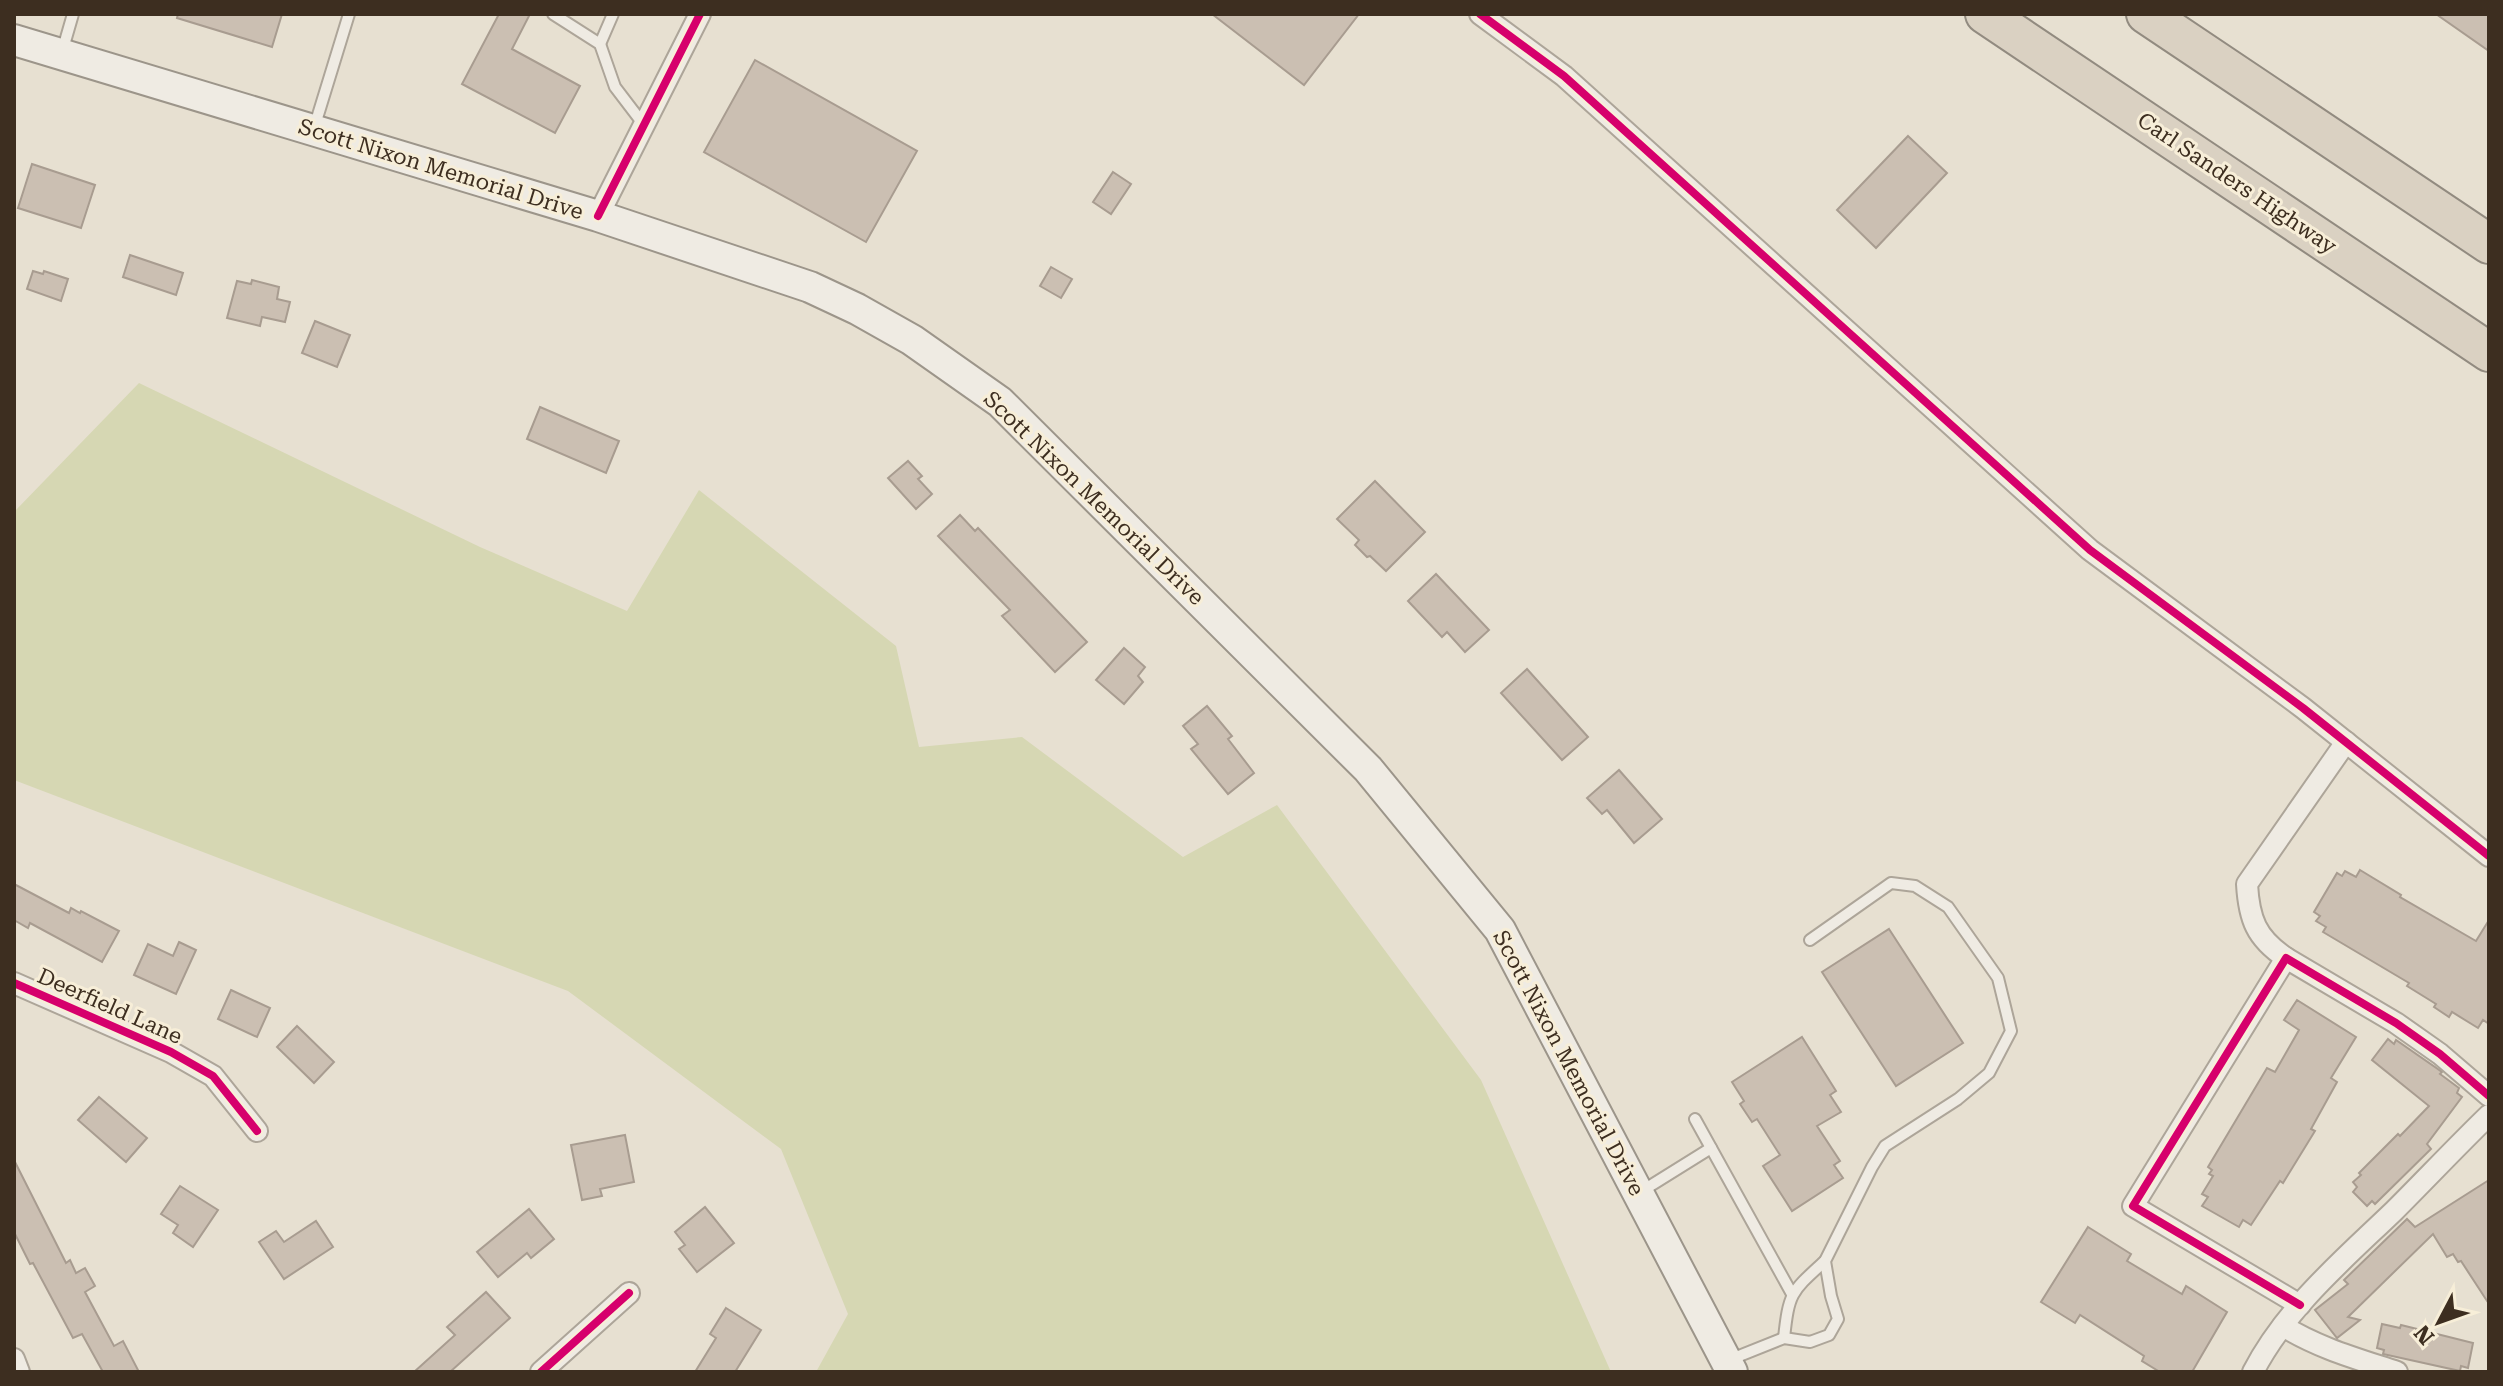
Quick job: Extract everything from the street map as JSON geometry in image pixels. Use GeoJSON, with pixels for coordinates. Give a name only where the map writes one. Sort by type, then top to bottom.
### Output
{"type":"FeatureCollection","features":[{"type":"Feature","properties":{"kind":"highway","name":"Carl Sanders Highway"},"geometry":{"type":"LineString","coordinates":[[1985,14],[2489,352]]}},
{"type":"Feature","properties":{"kind":"highway"},"geometry":{"type":"LineString","coordinates":[[2146,14],[2489,244]]}},
{"type":"Feature","properties":{"kind":"main road","name":"Scott Nixon Memorial Drive"},"geometry":{"type":"LineString","coordinates":[[14,40],[598,216],[810,287],[912,340],[1000,402],[1368,769],[1500,930],[1730,1366]]}},
{"type":"Feature","properties":{"kind":"street"},"geometry":{"type":"LineString","coordinates":[[598,216],[700,14]]}},
{"type":"Feature","properties":{"kind":"street"},"geometry":{"type":"LineString","coordinates":[[1480,14],[1564,76],[2090,550],[2346,742],[2489,856]]}},
{"type":"Feature","properties":{"kind":"street"},"geometry":{"type":"LineString","coordinates":[[2346,742],[2247,884],[2248,905],[2254,925],[2267,945],[2396,1023],[2440,1054],[2489,1096]]}},
{"type":"Feature","properties":{"kind":"street"},"geometry":{"type":"LineString","coordinates":[[2286,958],[2133,1206],[2300,1305]]}},
{"type":"Feature","properties":{"kind":"street","name":"Deerfield Lane"},"geometry":{"type":"LineString","coordinates":[[14,983],[171,1052],[213,1076],[257,1131]]}},
{"type":"Feature","properties":{"kind":"street"},"geometry":{"type":"LineString","coordinates":[[2253,1372],[2264,1350],[2300,1305],[2489,1115]]}},
{"type":"Feature","properties":{"kind":"street"},"geometry":{"type":"LineString","coordinates":[[541,1372],[629,1293]]}},
{"type":"Feature","properties":{"kind":"street"},"geometry":{"type":"LineString","coordinates":[[2283,1326],[2341,1353],[2397,1372]]}},
{"type":"Feature","properties":{"kind":"street"},"geometry":{"type":"LineString","coordinates":[[14,1359],[19,1372]]}},
{"type":"Feature","properties":{"kind":"lane"},"geometry":{"type":"LineString","coordinates":[[61,54],[73,14]]}},
{"type":"Feature","properties":{"kind":"lane"},"geometry":{"type":"LineString","coordinates":[[313,130],[349,14]]}},
{"type":"Feature","properties":{"kind":"lane"},"geometry":{"type":"LineString","coordinates":[[553,14],[600,44],[615,87],[644,125]]}},
{"type":"Feature","properties":{"kind":"lane"},"geometry":{"type":"LineString","coordinates":[[600,44],[613,14]]}},
{"type":"Feature","properties":{"kind":"lane"},"geometry":{"type":"LineString","coordinates":[[1784,1338],[1792,1294],[1825,1261],[1885,1146],[1958,1099],[1989,1073],[2011,1031],[1998,978],[1948,907],[1915,886],[1891,883],[1810,940]]}},
{"type":"Feature","properties":{"kind":"lane"},"geometry":{"type":"LineString","coordinates":[[1695,1119],[1792,1294]]}},
{"type":"Feature","properties":{"kind":"lane"},"geometry":{"type":"LineString","coordinates":[[1639,1193],[1711,1148]]}},
{"type":"Feature","properties":{"kind":"lane"},"geometry":{"type":"LineString","coordinates":[[1730,1366],[1784,1338],[1810,1342],[1829,1335],[1838,1319],[1825,1261]]}},
{"type":"Feature","properties":{"kind":"green space"},"geometry":{"type":"Polygon","coordinates":[[[139,383],[480,547],[627,611],[699,490],[896,646],[919,747],[1022,737],[1183,857],[1277,805],[1481,1080],[1611,1372],[816,1372],[848,1314],[781,1149],[568,991],[14,780],[14,512],[139,383]]]}},
{"type":"Feature","properties":{"kind":"building"},"geometry":{"type":"Polygon","coordinates":[[[178,14],[282,14],[272,47],[177,18],[178,14]]]}},
{"type":"Feature","properties":{"kind":"building"},"geometry":{"type":"Polygon","coordinates":[[[499,14],[530,14],[512,49],[580,86],[555,133],[462,84],[499,14]]]}},
{"type":"Feature","properties":{"kind":"building"},"geometry":{"type":"Polygon","coordinates":[[[1212,14],[1359,14],[1304,85],[1212,14]]]}},
{"type":"Feature","properties":{"kind":"building"},"geometry":{"type":"Polygon","coordinates":[[[2436,14],[2489,14],[2489,51],[2436,14]]]}},
{"type":"Feature","properties":{"kind":"building"},"geometry":{"type":"Polygon","coordinates":[[[755,60],[917,151],[866,242],[704,152],[755,60]]]}},
{"type":"Feature","properties":{"kind":"building"},"geometry":{"type":"Polygon","coordinates":[[[1908,136],[1947,173],[1876,248],[1837,210],[1908,136]]]}},
{"type":"Feature","properties":{"kind":"building"},"geometry":{"type":"Polygon","coordinates":[[[32,164],[95,185],[81,228],[18,208],[32,164]]]}},
{"type":"Feature","properties":{"kind":"building"},"geometry":{"type":"Polygon","coordinates":[[[1113,172],[1131,184],[1111,214],[1093,202],[1113,172]]]}},
{"type":"Feature","properties":{"kind":"building"},"geometry":{"type":"Polygon","coordinates":[[[130,255],[183,273],[176,295],[123,277],[130,255]]]}},
{"type":"Feature","properties":{"kind":"building"},"geometry":{"type":"Polygon","coordinates":[[[1051,267],[1072,279],[1061,298],[1040,286],[1051,267]]]}},
{"type":"Feature","properties":{"kind":"building"},"geometry":{"type":"Polygon","coordinates":[[[33,271],[43,274],[44,271],[68,279],[61,301],[27,289],[33,271]]]}},
{"type":"Feature","properties":{"kind":"building"},"geometry":{"type":"Polygon","coordinates":[[[252,280],[279,287],[277,299],[290,302],[285,322],[262,317],[260,326],[227,318],[237,281],[251,284],[252,280]]]}},
{"type":"Feature","properties":{"kind":"building"},"geometry":{"type":"Polygon","coordinates":[[[315,321],[350,335],[337,367],[302,353],[315,321]]]}},
{"type":"Feature","properties":{"kind":"building"},"geometry":{"type":"Polygon","coordinates":[[[540,407],[619,441],[606,473],[527,439],[540,407]]]}},
{"type":"Feature","properties":{"kind":"building"},"geometry":{"type":"Polygon","coordinates":[[[908,461],[922,476],[918,479],[932,494],[916,509],[888,478],[908,461]]]}},
{"type":"Feature","properties":{"kind":"building"},"geometry":{"type":"Polygon","coordinates":[[[1375,481],[1425,532],[1386,571],[1355,545],[1359,540],[1337,519],[1375,481]]]}},
{"type":"Feature","properties":{"kind":"building"},"geometry":{"type":"Polygon","coordinates":[[[960,515],[975,531],[978,528],[1087,642],[1055,672],[1002,616],[1010,610],[938,536],[960,515]]]}},
{"type":"Feature","properties":{"kind":"building"},"geometry":{"type":"Polygon","coordinates":[[[1436,574],[1489,630],[1465,652],[1447,632],[1442,637],[1408,601],[1436,574]]]}},
{"type":"Feature","properties":{"kind":"building"},"geometry":{"type":"Polygon","coordinates":[[[1124,648],[1145,667],[1138,676],[1143,682],[1124,704],[1096,680],[1124,648]]]}},
{"type":"Feature","properties":{"kind":"building"},"geometry":{"type":"Polygon","coordinates":[[[1527,669],[1588,737],[1562,760],[1501,693],[1527,669]]]}},
{"type":"Feature","properties":{"kind":"building"},"geometry":{"type":"Polygon","coordinates":[[[1207,706],[1232,736],[1228,739],[1254,773],[1228,794],[1191,749],[1198,744],[1183,726],[1207,706]]]}},
{"type":"Feature","properties":{"kind":"building"},"geometry":{"type":"Polygon","coordinates":[[[1619,770],[1662,819],[1634,843],[1607,810],[1602,814],[1587,798],[1619,770]]]}},
{"type":"Feature","properties":{"kind":"building"},"geometry":{"type":"Polygon","coordinates":[[[2360,870],[2476,941],[2489,920],[2489,1024],[2483,1020],[2478,1028],[2452,1012],[2449,1017],[2434,1007],[2436,1004],[2407,986],[2409,983],[2323,932],[2326,927],[2316,921],[2320,916],[2314,912],[2337,873],[2342,876],[2345,871],[2356,877],[2360,870]]]}},
{"type":"Feature","properties":{"kind":"building"},"geometry":{"type":"Polygon","coordinates":[[[14,884],[69,913],[71,908],[81,911],[119,931],[102,962],[30,923],[28,928],[14,920],[14,884]]]}},
{"type":"Feature","properties":{"kind":"building"},"geometry":{"type":"Polygon","coordinates":[[[1889,929],[1963,1043],[1896,1086],[1822,972],[1889,929]]]}},
{"type":"Feature","properties":{"kind":"building"},"geometry":{"type":"Polygon","coordinates":[[[179,942],[196,950],[176,994],[134,975],[148,944],[173,956],[179,942]]]}},
{"type":"Feature","properties":{"kind":"building"},"geometry":{"type":"Polygon","coordinates":[[[231,990],[270,1008],[257,1037],[218,1019],[231,990]]]}},
{"type":"Feature","properties":{"kind":"building"},"geometry":{"type":"Polygon","coordinates":[[[2297,1000],[2356,1037],[2331,1078],[2337,1082],[2311,1129],[2315,1131],[2283,1183],[2280,1181],[2251,1225],[2243,1220],[2239,1227],[2202,1206],[2208,1197],[2202,1194],[2213,1176],[2209,1174],[2212,1170],[2208,1167],[2267,1068],[2275,1072],[2299,1030],[2284,1020],[2297,1000]]]}},
{"type":"Feature","properties":{"kind":"building"},"geometry":{"type":"Polygon","coordinates":[[[297,1026],[334,1062],[314,1083],[277,1047],[297,1026]]]}},
{"type":"Feature","properties":{"kind":"building"},"geometry":{"type":"Polygon","coordinates":[[[1802,1037],[1836,1091],[1830,1095],[1841,1112],[1817,1126],[1840,1161],[1834,1165],[1843,1178],[1792,1211],[1763,1166],[1780,1155],[1757,1119],[1752,1122],[1740,1104],[1744,1101],[1732,1082],[1802,1037]]]}},
{"type":"Feature","properties":{"kind":"building"},"geometry":{"type":"Polygon","coordinates":[[[2388,1039],[2394,1044],[2396,1040],[2442,1072],[2440,1074],[2459,1088],[2457,1093],[2462,1097],[2427,1144],[2431,1149],[2375,1204],[2372,1201],[2367,1206],[2353,1192],[2357,1187],[2353,1182],[2429,1106],[2372,1060],[2388,1039]]]}},
{"type":"Feature","properties":{"kind":"building"},"geometry":{"type":"Polygon","coordinates":[[[99,1097],[147,1138],[126,1162],[78,1120],[99,1097]]]}},
{"type":"Feature","properties":{"kind":"building"},"geometry":{"type":"Polygon","coordinates":[[[625,1135],[634,1182],[600,1189],[602,1196],[582,1200],[571,1145],[625,1135]]]}},
{"type":"Feature","properties":{"kind":"building"},"geometry":{"type":"Polygon","coordinates":[[[14,1160],[66,1263],[70,1260],[76,1273],[85,1268],[95,1286],[85,1292],[114,1346],[123,1341],[139,1372],[103,1372],[82,1334],[73,1338],[14,1232],[14,1160]]]}},
{"type":"Feature","properties":{"kind":"building"},"geometry":{"type":"Polygon","coordinates":[[[2489,1180],[2489,1304],[2461,1261],[2458,1262],[2453,1254],[2447,1257],[2433,1234],[2348,1317],[2360,1320],[2337,1338],[2315,1310],[2348,1284],[2344,1280],[2407,1219],[2415,1227],[2489,1180]]]}},
{"type":"Feature","properties":{"kind":"building"},"geometry":{"type":"Polygon","coordinates":[[[180,1186],[218,1210],[193,1247],[173,1233],[178,1225],[161,1214],[180,1186]]]}},
{"type":"Feature","properties":{"kind":"building"},"geometry":{"type":"Polygon","coordinates":[[[705,1207],[734,1243],[697,1272],[679,1249],[685,1245],[675,1232],[705,1207]]]}},
{"type":"Feature","properties":{"kind":"building"},"geometry":{"type":"Polygon","coordinates":[[[529,1209],[554,1239],[531,1258],[527,1253],[498,1277],[477,1252],[529,1209]]]}},
{"type":"Feature","properties":{"kind":"building"},"geometry":{"type":"Polygon","coordinates":[[[316,1221],[333,1247],[284,1279],[259,1242],[276,1231],[284,1242],[316,1221]]]}},
{"type":"Feature","properties":{"kind":"building"},"geometry":{"type":"Polygon","coordinates":[[[2088,1227],[2131,1254],[2127,1261],[2182,1294],[2186,1286],[2227,1312],[2192,1372],[2160,1372],[2142,1361],[2144,1356],[2080,1315],[2075,1323],[2041,1302],[2088,1227]]]}},
{"type":"Feature","properties":{"kind":"building"},"geometry":{"type":"Polygon","coordinates":[[[486,1292],[510,1318],[450,1372],[414,1372],[455,1335],[447,1327],[486,1292]]]}},
{"type":"Feature","properties":{"kind":"building"},"geometry":{"type":"Polygon","coordinates":[[[726,1308],[761,1330],[735,1372],[695,1372],[716,1338],[710,1334],[726,1308]]]}},
{"type":"Feature","properties":{"kind":"building"},"geometry":{"type":"Polygon","coordinates":[[[2382,1324],[2400,1328],[2401,1325],[2473,1343],[2468,1368],[2461,1366],[2460,1371],[2383,1354],[2384,1350],[2377,1348],[2382,1324]]]}},
{"type":"Feature","properties":{"kind":"cycle path"},"geometry":{"type":"LineString","coordinates":[[598,216],[700,14]]}},
{"type":"Feature","properties":{"kind":"cycle path"},"geometry":{"type":"LineString","coordinates":[[1480,14],[1564,76],[2090,550],[2303,708],[2489,856]]}},
{"type":"Feature","properties":{"kind":"cycle path"},"geometry":{"type":"LineString","coordinates":[[2300,1305],[2133,1206],[2286,958],[2396,1023],[2440,1054],[2489,1096]]}},
{"type":"Feature","properties":{"kind":"cycle path"},"geometry":{"type":"LineString","coordinates":[[14,983],[171,1052],[213,1076],[257,1131]]}},
{"type":"Feature","properties":{"kind":"cycle path"},"geometry":{"type":"LineString","coordinates":[[541,1372],[629,1293]]}}]}
